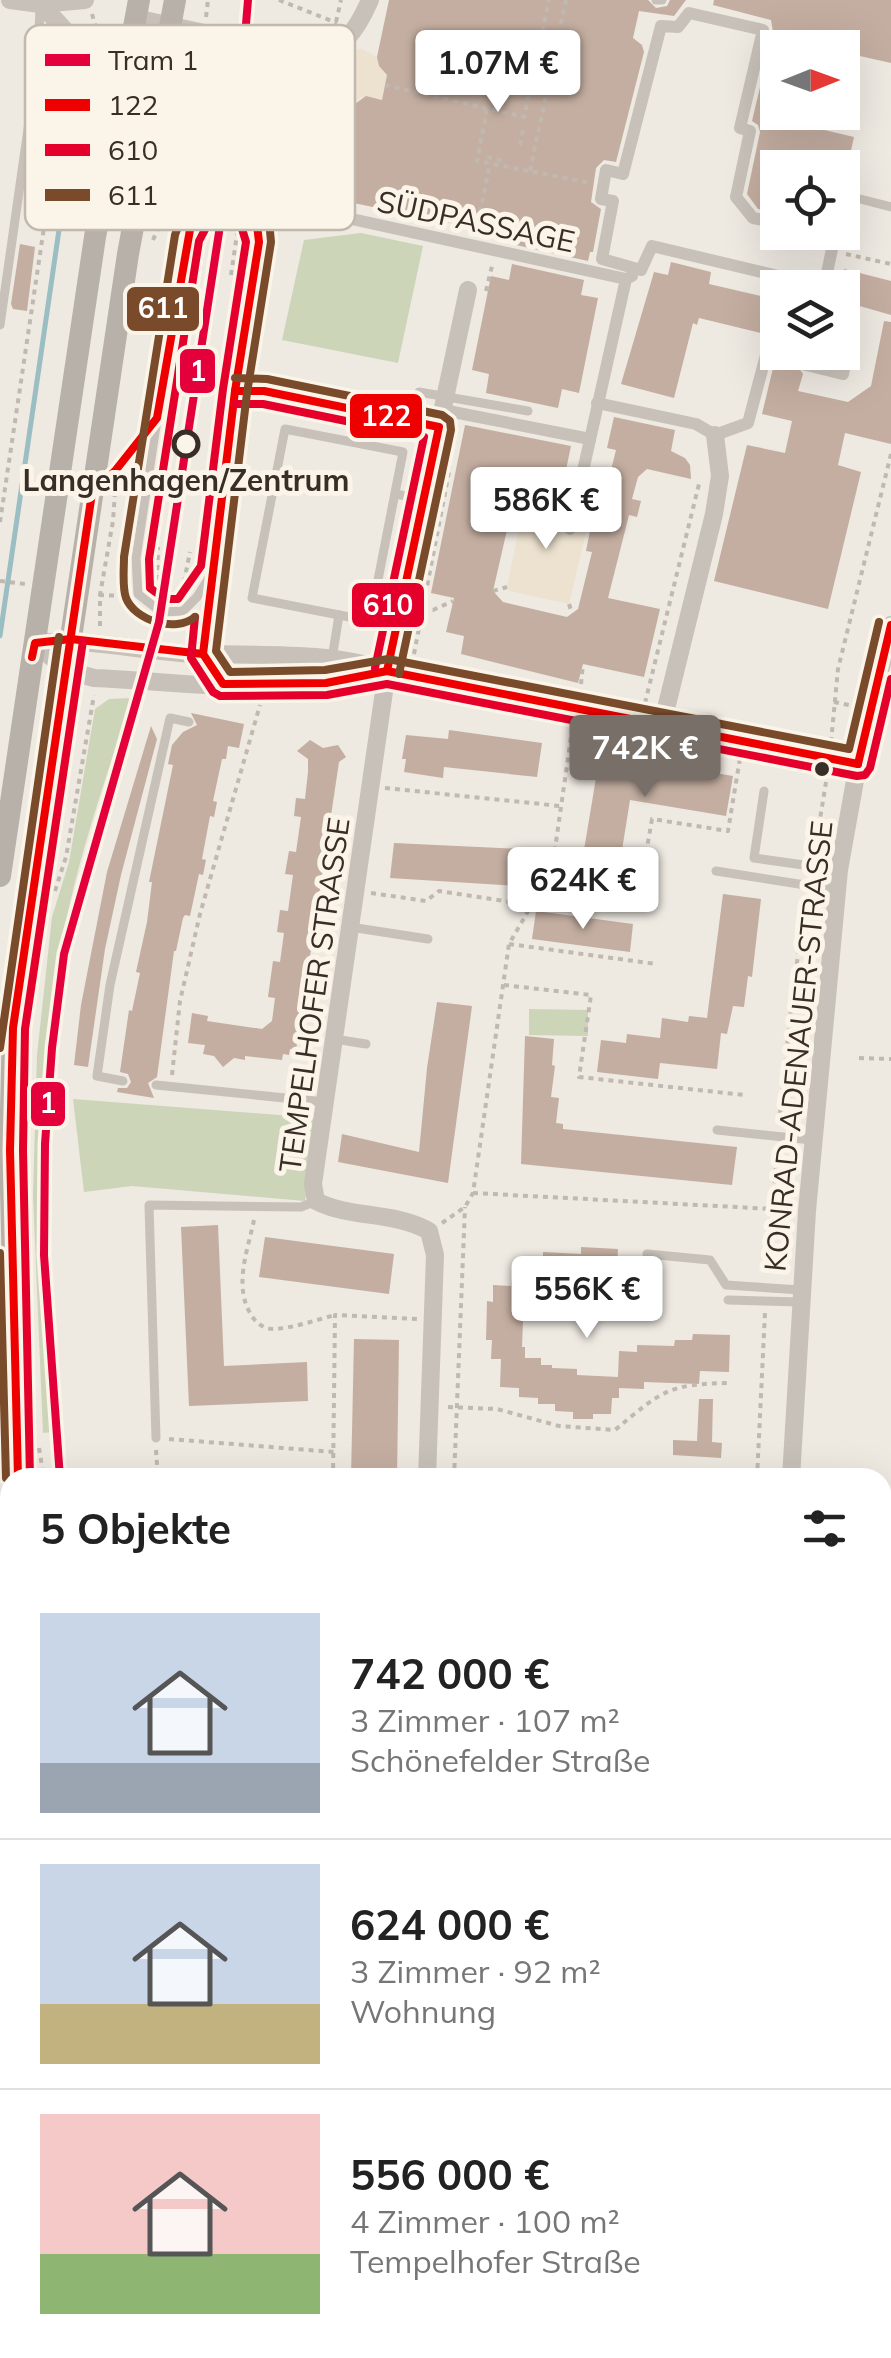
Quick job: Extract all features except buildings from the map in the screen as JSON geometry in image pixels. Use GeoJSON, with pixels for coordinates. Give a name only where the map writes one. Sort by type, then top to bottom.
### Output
{"type":"FeatureCollection","features":[{"type":"Feature","properties":{"kind":"main road"},"geometry":{"type":"LineString","coordinates":[[170,24],[175,0]]}},
{"type":"Feature","properties":{"kind":"main road"},"geometry":{"type":"LineString","coordinates":[[0,876],[98,230]]}},
{"type":"Feature","properties":{"kind":"main road"},"geometry":{"type":"LineString","coordinates":[[18,1468],[10,1150],[12,1043],[27,919],[134,230]]}},
{"type":"Feature","properties":{"kind":"street"},"geometry":{"type":"LineString","coordinates":[[10,0],[40,4],[87,0]]}},
{"type":"Feature","properties":{"kind":"street"},"geometry":{"type":"LineString","coordinates":[[355,27],[370,0]]}},
{"type":"Feature","properties":{"kind":"street"},"geometry":{"type":"LineString","coordinates":[[704,16],[706,0]]}},
{"type":"Feature","properties":{"kind":"street"},"geometry":{"type":"LineString","coordinates":[[40,4],[61,25]]}},
{"type":"Feature","properties":{"kind":"street"},"geometry":{"type":"LineString","coordinates":[[137,9],[176,25]]}},
{"type":"Feature","properties":{"kind":"street"},"geometry":{"type":"LineString","coordinates":[[641,270],[602,258],[613,202],[600,199],[606,170],[623,174],[661,26],[678,27],[690,13],[764,30],[740,128],[750,131],[736,197],[753,218],[760,219]]}},
{"type":"Feature","properties":{"kind":"street","name":"SÜDPASSAGE"},"geometry":{"type":"LineString","coordinates":[[355,220],[626,279]]}},
{"type":"Feature","properties":{"kind":"street"},"geometry":{"type":"LineString","coordinates":[[570,529],[626,279],[641,270],[652,246],[760,272]]}},
{"type":"Feature","properties":{"kind":"street"},"geometry":{"type":"LineString","coordinates":[[827,270],[832,251]]}},
{"type":"Feature","properties":{"kind":"street","name":"TEMPELHOFER STRASSE"},"geometry":{"type":"LineString","coordinates":[[430,1232],[411,1221],[330,1208],[316,1201],[312,1184],[387,671],[468,290]]}},
{"type":"Feature","properties":{"kind":"street"},"geometry":{"type":"LineString","coordinates":[[715,436],[748,422],[762,370]]}},
{"type":"Feature","properties":{"kind":"street"},"geometry":{"type":"LineString","coordinates":[[597,403],[696,424],[715,436]]}},
{"type":"Feature","properties":{"kind":"street"},"geometry":{"type":"LineString","coordinates":[[443,411],[590,438]]}},
{"type":"Feature","properties":{"kind":"street"},"geometry":{"type":"LineString","coordinates":[[662,725],[714,514],[720,476],[715,436]]}},
{"type":"Feature","properties":{"kind":"street","name":"KONRAD-ADENAUER-STRASSE"},"geometry":{"type":"LineString","coordinates":[[791,1468],[812,1140],[839,870],[858,764],[891,625]]}},
{"type":"Feature","properties":{"kind":"street"},"geometry":{"type":"LineString","coordinates":[[34,643],[71,639],[203,654],[352,661],[858,764]]}},
{"type":"Feature","properties":{"kind":"street"},"geometry":{"type":"LineString","coordinates":[[34,643],[66,670],[94,678],[322,685],[360,680],[387,671]]}},
{"type":"Feature","properties":{"kind":"street"},"geometry":{"type":"LineString","coordinates":[[203,654],[222,684]]}},
{"type":"Feature","properties":{"kind":"street"},"geometry":{"type":"LineString","coordinates":[[427,1468],[435,1255],[430,1232]]}},
{"type":"Feature","properties":{"kind":"lane"},"geometry":{"type":"LineString","coordinates":[[39,25],[40,4]]}},
{"type":"Feature","properties":{"kind":"lane"},"geometry":{"type":"LineString","coordinates":[[0,325],[25,150]]}},
{"type":"Feature","properties":{"kind":"lane"},"geometry":{"type":"LineString","coordinates":[[860,199],[891,207]]}},
{"type":"Feature","properties":{"kind":"lane"},"geometry":{"type":"LineString","coordinates":[[185,230],[187,238]]}},
{"type":"Feature","properties":{"kind":"lane"},"geometry":{"type":"LineString","coordinates":[[189,230],[136,558],[138,594],[161,612],[183,611],[212,572]]}},
{"type":"Feature","properties":{"kind":"lane"},"geometry":{"type":"LineString","coordinates":[[203,654],[258,230]]}},
{"type":"Feature","properties":{"kind":"lane"},"geometry":{"type":"LineString","coordinates":[[235,391],[443,411],[528,411]]}},
{"type":"Feature","properties":{"kind":"lane"},"geometry":{"type":"LineString","coordinates":[[419,392],[443,411]]}},
{"type":"Feature","properties":{"kind":"lane"},"geometry":{"type":"LineString","coordinates":[[92,492],[115,472],[158,418]]}},
{"type":"Feature","properties":{"kind":"lane"},"geometry":{"type":"LineString","coordinates":[[286,429],[403,452],[370,621],[339,615],[252,598],[286,429]]}},
{"type":"Feature","properties":{"kind":"lane"},"geometry":{"type":"LineString","coordinates":[[395,494],[424,499]]}},
{"type":"Feature","properties":{"kind":"lane"},"geometry":{"type":"LineString","coordinates":[[322,685],[332,659],[339,615]]}},
{"type":"Feature","properties":{"kind":"lane"},"geometry":{"type":"LineString","coordinates":[[124,1081],[97,1076],[110,985],[170,718],[189,722]]}},
{"type":"Feature","properties":{"kind":"lane"},"geometry":{"type":"LineString","coordinates":[[764,791],[754,858],[839,870]]}},
{"type":"Feature","properties":{"kind":"lane"},"geometry":{"type":"LineString","coordinates":[[716,872],[837,890]]}},
{"type":"Feature","properties":{"kind":"lane"},"geometry":{"type":"LineString","coordinates":[[350,927],[428,939]]}},
{"type":"Feature","properties":{"kind":"lane"},"geometry":{"type":"LineString","coordinates":[[334,1038],[366,1044]]}},
{"type":"Feature","properties":{"kind":"lane"},"geometry":{"type":"LineString","coordinates":[[156,1086],[325,1102]]}},
{"type":"Feature","properties":{"kind":"lane"},"geometry":{"type":"LineString","coordinates":[[718,1130],[812,1140]]}},
{"type":"Feature","properties":{"kind":"lane"},"geometry":{"type":"LineString","coordinates":[[156,1438],[148,1205],[300,1207],[316,1201]]}},
{"type":"Feature","properties":{"kind":"lane"},"geometry":{"type":"LineString","coordinates":[[647,1254],[710,1260],[726,1285],[801,1296]]}},
{"type":"Feature","properties":{"kind":"lane"},"geometry":{"type":"LineString","coordinates":[[728,1300],[766,1301],[801,1296]]}},
{"type":"Feature","properties":{"kind":"path"},"geometry":{"type":"LineString","coordinates":[[87,0],[95,25]]}},
{"type":"Feature","properties":{"kind":"path"},"geometry":{"type":"LineString","coordinates":[[279,0],[336,22],[341,0]]}},
{"type":"Feature","properties":{"kind":"path"},"geometry":{"type":"LineString","coordinates":[[385,85],[524,117],[549,0]]}},
{"type":"Feature","properties":{"kind":"path"},"geometry":{"type":"LineString","coordinates":[[530,171],[566,0]]}},
{"type":"Feature","properties":{"kind":"path"},"geometry":{"type":"LineString","coordinates":[[488,108],[476,161],[504,161]]}},
{"type":"Feature","properties":{"kind":"path"},"geometry":{"type":"LineString","coordinates":[[520,145],[524,126]]}},
{"type":"Feature","properties":{"kind":"path"},"geometry":{"type":"LineString","coordinates":[[489,160],[603,186]]}},
{"type":"Feature","properties":{"kind":"path"},"geometry":{"type":"LineString","coordinates":[[474,246],[489,160]]}},
{"type":"Feature","properties":{"kind":"path"},"geometry":{"type":"LineString","coordinates":[[0,522],[44,230]]}},
{"type":"Feature","properties":{"kind":"path"},"geometry":{"type":"LineString","coordinates":[[149,253],[157,230]]}},
{"type":"Feature","properties":{"kind":"path"},"geometry":{"type":"LineString","coordinates":[[232,275],[238,230]]}},
{"type":"Feature","properties":{"kind":"path"},"geometry":{"type":"LineString","coordinates":[[832,251],[891,264]]}},
{"type":"Feature","properties":{"kind":"path"},"geometry":{"type":"LineString","coordinates":[[812,867],[830,758],[838,669],[891,454]]}},
{"type":"Feature","properties":{"kind":"path"},"geometry":{"type":"LineString","coordinates":[[97,643],[100,595],[113,521],[115,472]]}},
{"type":"Feature","properties":{"kind":"path"},"geometry":{"type":"LineString","coordinates":[[645,703],[700,478]]}},
{"type":"Feature","properties":{"kind":"path"},"geometry":{"type":"LineString","coordinates":[[156,591],[158,547]]}},
{"type":"Feature","properties":{"kind":"path"},"geometry":{"type":"LineString","coordinates":[[100,595],[118,598],[156,591],[181,596],[190,552]]}},
{"type":"Feature","properties":{"kind":"path"},"geometry":{"type":"LineString","coordinates":[[0,581],[29,585]]}},
{"type":"Feature","properties":{"kind":"path"},"geometry":{"type":"LineString","coordinates":[[493,590],[507,587]]}},
{"type":"Feature","properties":{"kind":"path"},"geometry":{"type":"LineString","coordinates":[[414,654],[423,608],[434,610],[453,601]]}},
{"type":"Feature","properties":{"kind":"path"},"geometry":{"type":"LineString","coordinates":[[569,604],[572,613]]}},
{"type":"Feature","properties":{"kind":"path"},"geometry":{"type":"LineString","coordinates":[[430,1232],[465,1206],[473,1192],[509,944],[552,870],[583,664]]}},
{"type":"Feature","properties":{"kind":"path"},"geometry":{"type":"LineString","coordinates":[[52,902],[66,857],[94,699],[94,678]]}},
{"type":"Feature","properties":{"kind":"path"},"geometry":{"type":"LineString","coordinates":[[171,1087],[180,1001],[200,914],[260,701]]}},
{"type":"Feature","properties":{"kind":"path"},"geometry":{"type":"LineString","coordinates":[[552,870],[640,883],[652,819],[728,831],[743,741]]}},
{"type":"Feature","properties":{"kind":"path"},"geometry":{"type":"LineString","coordinates":[[370,786],[560,806]]}},
{"type":"Feature","properties":{"kind":"path"},"geometry":{"type":"LineString","coordinates":[[766,1289],[794,981],[809,886]]}},
{"type":"Feature","properties":{"kind":"path"},"geometry":{"type":"LineString","coordinates":[[356,891],[426,901],[439,891],[532,905]]}},
{"type":"Feature","properties":{"kind":"path"},"geometry":{"type":"LineString","coordinates":[[509,944],[656,964]]}},
{"type":"Feature","properties":{"kind":"path"},"geometry":{"type":"LineString","coordinates":[[504,986],[591,995],[579,1077],[744,1095]]}},
{"type":"Feature","properties":{"kind":"path"},"geometry":{"type":"LineString","coordinates":[[859,1058],[891,1058]]}},
{"type":"Feature","properties":{"kind":"path"},"geometry":{"type":"LineString","coordinates":[[473,1192],[807,1211]]}},
{"type":"Feature","properties":{"kind":"path"},"geometry":{"type":"LineString","coordinates":[[256,1206],[242,1284],[245,1306],[260,1326],[271,1330],[336,1315],[432,1320]]}},
{"type":"Feature","properties":{"kind":"path"},"geometry":{"type":"LineString","coordinates":[[454,1468],[465,1206]]}},
{"type":"Feature","properties":{"kind":"path"},"geometry":{"type":"LineString","coordinates":[[758,1468],[766,1301]]}},
{"type":"Feature","properties":{"kind":"path"},"geometry":{"type":"LineString","coordinates":[[333,1468],[336,1315]]}},
{"type":"Feature","properties":{"kind":"path"},"geometry":{"type":"LineString","coordinates":[[430,1406],[497,1409],[559,1426],[616,1430],[655,1396],[685,1384],[730,1383]]}},
{"type":"Feature","properties":{"kind":"path"},"geometry":{"type":"LineString","coordinates":[[37,1434],[42,1468]]}},
{"type":"Feature","properties":{"kind":"path"},"geometry":{"type":"LineString","coordinates":[[158,1468],[156,1438],[334,1452]]}},
{"type":"Feature","properties":{"kind":"green space"},"geometry":{"type":"Polygon","coordinates":[[[361,233],[423,246],[398,363],[282,340],[304,240],[361,233]]]}},
{"type":"Feature","properties":{"kind":"green space"},"geometry":{"type":"Polygon","coordinates":[[[132,698],[73,889],[52,1014],[42,1193],[52,1432],[43,1433],[33,1195],[37,1055],[52,917],[69,862],[95,709],[109,699],[132,698]]]}},
{"type":"Feature","properties":{"kind":"green space"},"geometry":{"type":"Polygon","coordinates":[[[529,1009],[588,1010],[588,1036],[529,1035],[529,1009]]]}},
{"type":"Feature","properties":{"kind":"green space"},"geometry":{"type":"Polygon","coordinates":[[[73,1099],[317,1118],[305,1201],[132,1186],[84,1192],[73,1099]]]}},
{"type":"Feature","properties":{"kind":"shaded area"},"geometry":{"type":"Polygon","coordinates":[[[360,48],[377,57],[379,66],[388,71],[382,99],[361,97],[355,103],[355,51],[360,48]]]}},
{"type":"Feature","properties":{"kind":"shaded area"},"geometry":{"type":"Polygon","coordinates":[[[521,518],[586,532],[569,604],[509,591],[521,518]]]}},
{"type":"Feature","properties":{"kind":"waterway"},"geometry":{"type":"LineString","coordinates":[[0,636],[59,230]]}},
{"type":"Feature","properties":{"kind":"tram line","name":"1"},"geometry":{"type":"LineString","coordinates":[[246,25],[248,0]]}},
{"type":"Feature","properties":{"kind":"tram line","name":"1"},"geometry":{"type":"LineString","coordinates":[[59,1468],[44,1255],[45,1144],[64,954],[159,622],[219,230]]}},
{"type":"Feature","properties":{"kind":"transit line","name":"611"},"geometry":{"type":"LineString","coordinates":[[177,230],[124,557],[124,583],[131,606],[147,618],[177,624],[195,617]]}},
{"type":"Feature","properties":{"kind":"transit line","name":"122"},"geometry":{"type":"LineString","coordinates":[[18,1468],[10,1150],[13,1028],[92,493],[157,418],[190,230]]}},
{"type":"Feature","properties":{"kind":"transit line","name":"610"},"geometry":{"type":"LineString","coordinates":[[205,230],[199,241],[149,559],[150,588],[165,599],[178,599],[201,566],[246,242],[242,230]]}},
{"type":"Feature","properties":{"kind":"transit line","name":"122"},"geometry":{"type":"LineString","coordinates":[[203,654],[258,230]]}},
{"type":"Feature","properties":{"kind":"transit line","name":"611"},"geometry":{"type":"LineString","coordinates":[[270,230],[216,651],[230,672],[325,670],[388,659],[849,749],[879,622]]}},
{"type":"Feature","properties":{"kind":"transit line","name":"611"},"geometry":{"type":"LineString","coordinates":[[235,378],[267,379],[442,415],[450,421],[399,674]]}},
{"type":"Feature","properties":{"kind":"transit line","name":"122"},"geometry":{"type":"LineString","coordinates":[[235,391],[264,391],[439,427],[387,671]]}},
{"type":"Feature","properties":{"kind":"transit line","name":"610"},"geometry":{"type":"LineString","coordinates":[[235,404],[263,404],[424,437],[375,668]]}},
{"type":"Feature","properties":{"kind":"transit line","name":"610"},"geometry":{"type":"LineString","coordinates":[[195,617],[191,658],[213,692],[220,696],[327,695],[387,684],[857,776],[865,775],[870,768],[891,679]]}},
{"type":"Feature","properties":{"kind":"transit line","name":"122"},"geometry":{"type":"LineString","coordinates":[[858,764],[891,625]]}},
{"type":"Feature","properties":{"kind":"transit line","name":"611"},"geometry":{"type":"LineString","coordinates":[[0,1048],[59,637]]}},
{"type":"Feature","properties":{"kind":"transit line","name":"122"},"geometry":{"type":"LineString","coordinates":[[32,657],[35,643],[71,639],[203,654]]}},
{"type":"Feature","properties":{"kind":"transit line","name":"610"},"geometry":{"type":"LineString","coordinates":[[30,1468],[23,1150],[25,1029],[83,641]]}},
{"type":"Feature","properties":{"kind":"transit line","name":"122"},"geometry":{"type":"LineString","coordinates":[[203,654],[223,684],[326,683],[387,671],[858,764]]}},
{"type":"Feature","properties":{"kind":"transit line","name":"611"},"geometry":{"type":"LineString","coordinates":[[0,1253],[6,1468]]}},
{"type":"Feature","properties":{"kind":"place","name":"Langenhagen/Zentrum"},"geometry":{"type":"Point","coordinates":[186,444]}}]}
